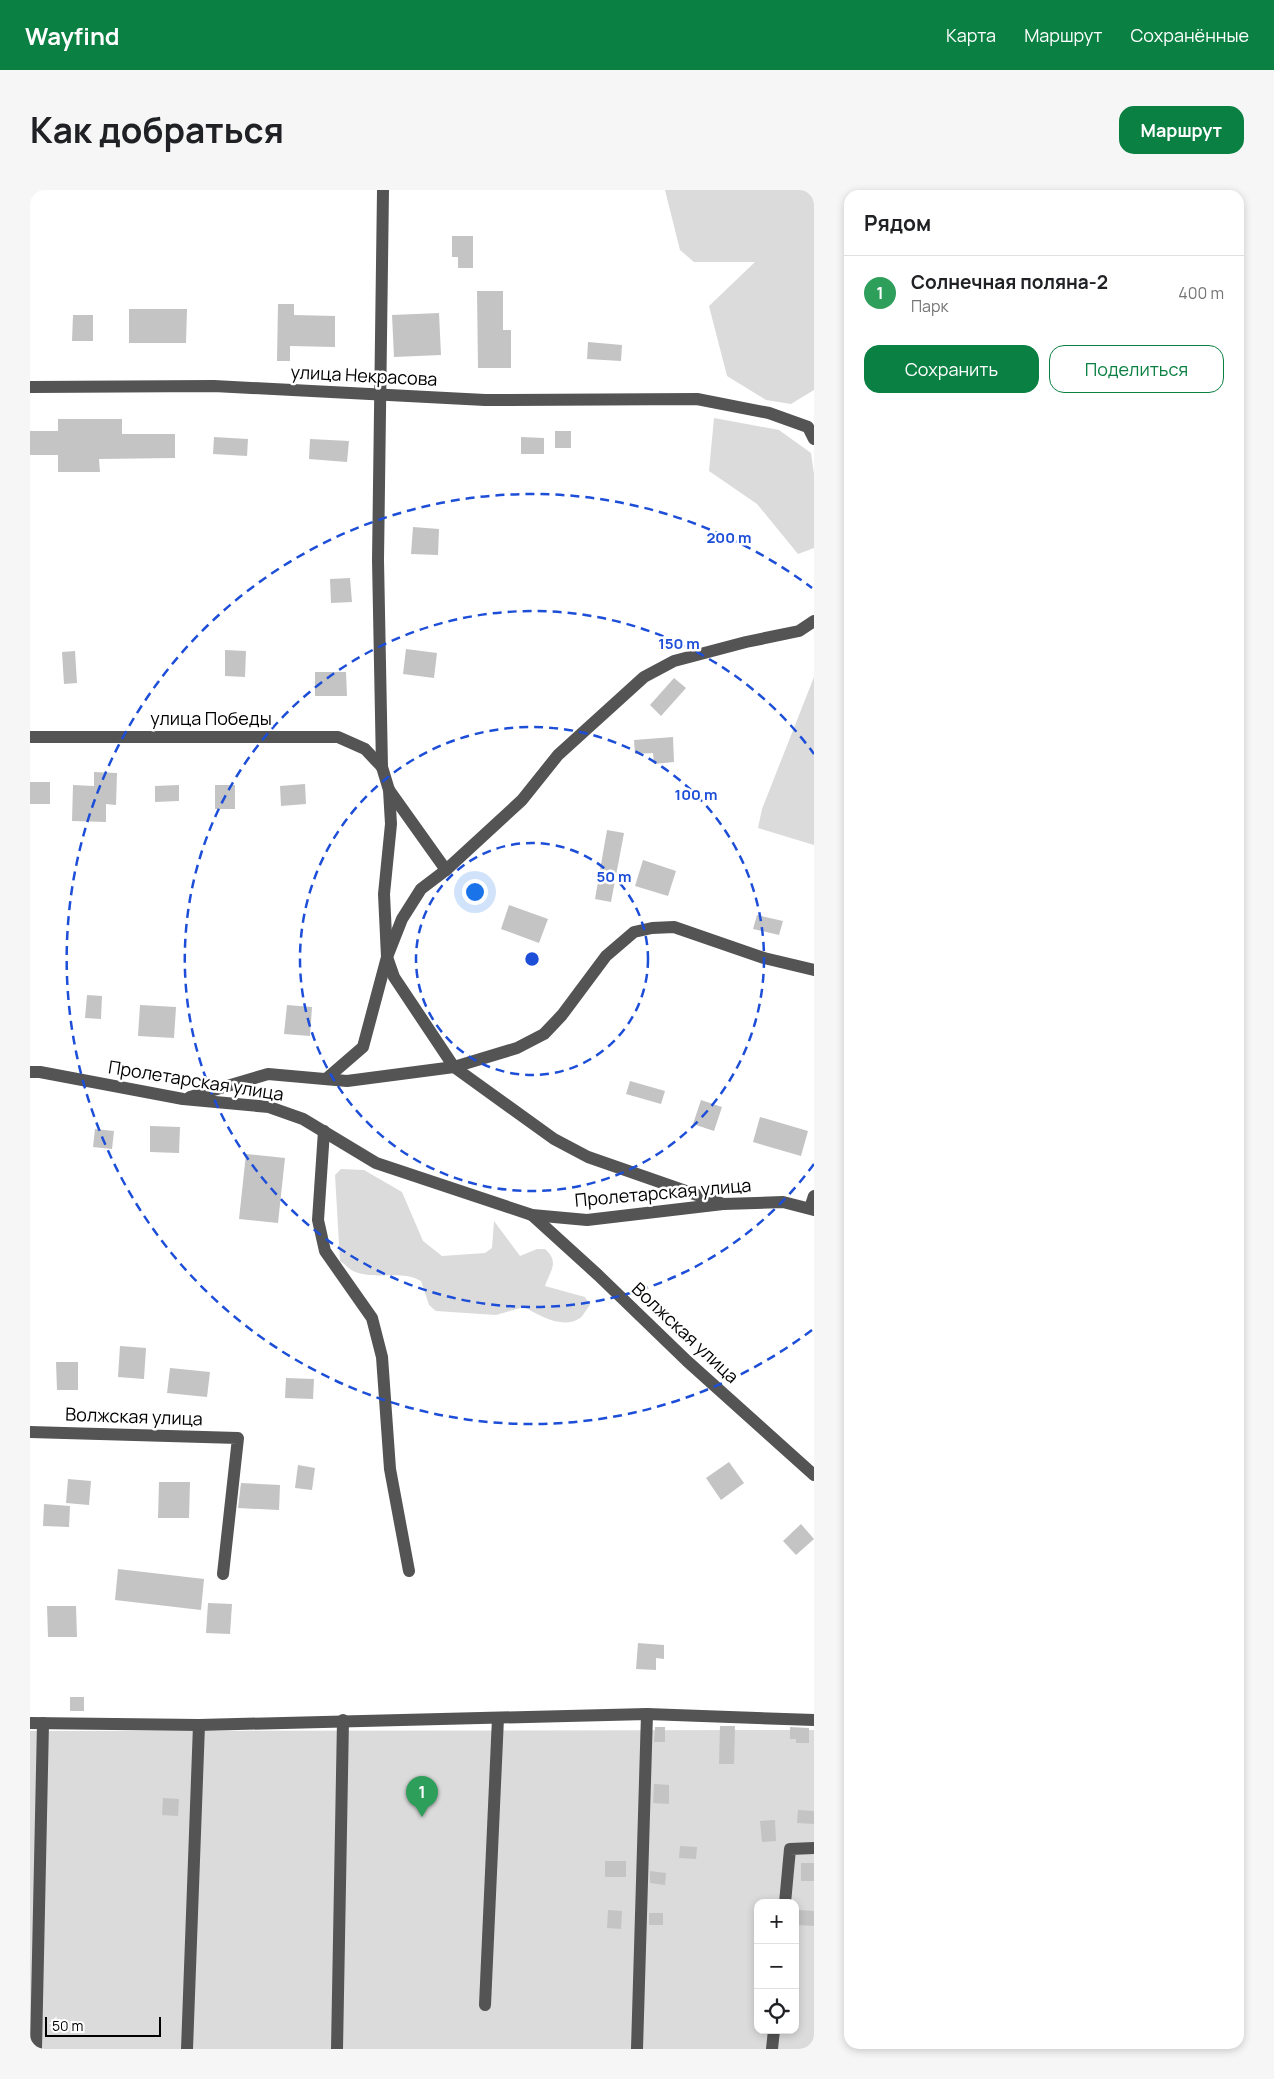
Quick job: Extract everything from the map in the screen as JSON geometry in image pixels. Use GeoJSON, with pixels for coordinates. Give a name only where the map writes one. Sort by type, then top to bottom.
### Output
{"type":"FeatureCollection","features":[{"type":"Feature","properties":{"kind":"street"},"geometry":{"type":"LineString","coordinates":[[383,190],[378,560],[382,767],[389,790],[391,824],[384,894],[387,957],[394,977],[454,1067],[554,1138],[588,1157],[723,1204]]}},
{"type":"Feature","properties":{"kind":"street","name":"улица Некрасова"},"geometry":{"type":"LineString","coordinates":[[30,387],[214,386],[485,400],[697,399],[769,413],[808,427],[814,439]]}},
{"type":"Feature","properties":{"kind":"street"},"geometry":{"type":"LineString","coordinates":[[326,1079],[363,1047],[387,957],[402,919],[421,888],[446,870],[522,800],[558,755],[644,677],[674,661],[746,642],[799,631],[814,622]]}},
{"type":"Feature","properties":{"kind":"street","name":"улица Победы"},"geometry":{"type":"LineString","coordinates":[[30,737],[338,737],[365,749],[382,767]]}},
{"type":"Feature","properties":{"kind":"street"},"geometry":{"type":"LineString","coordinates":[[389,790],[446,870]]}},
{"type":"Feature","properties":{"kind":"street"},"geometry":{"type":"LineString","coordinates":[[183,1099],[268,1074],[347,1081],[454,1067],[516,1048],[544,1034],[562,1015],[606,956],[634,932],[652,928],[674,927],[764,958],[814,970]]}},
{"type":"Feature","properties":{"kind":"street","name":"Пролетарская улица"},"geometry":{"type":"LineString","coordinates":[[33,1070],[183,1099],[269,1108],[303,1119],[376,1163],[532,1215],[587,1220],[723,1204],[783,1202],[812,1209]]}},
{"type":"Feature","properties":{"kind":"street"},"geometry":{"type":"LineString","coordinates":[[324,1130],[318,1220],[325,1251],[372,1318],[382,1357],[390,1469],[409,1570]]}},
{"type":"Feature","properties":{"kind":"street"},"geometry":{"type":"LineString","coordinates":[[812,1209],[814,1196]]}},
{"type":"Feature","properties":{"kind":"street","name":"Волжская улица"},"geometry":{"type":"LineString","coordinates":[[532,1215],[598,1275],[687,1361],[814,1475]]}},
{"type":"Feature","properties":{"kind":"street","name":"Волжская улица"},"geometry":{"type":"LineString","coordinates":[[30,1432],[238,1438],[223,1574]]}},
{"type":"Feature","properties":{"kind":"street"},"geometry":{"type":"LineString","coordinates":[[637,2049],[647,1714]]}},
{"type":"Feature","properties":{"kind":"street"},"geometry":{"type":"LineString","coordinates":[[30,1723],[199,1725],[647,1714],[814,1720]]}},
{"type":"Feature","properties":{"kind":"street"},"geometry":{"type":"LineString","coordinates":[[485,2005],[498,1718]]}},
{"type":"Feature","properties":{"kind":"street"},"geometry":{"type":"LineString","coordinates":[[337,2049],[343,1720]]}},
{"type":"Feature","properties":{"kind":"street"},"geometry":{"type":"LineString","coordinates":[[36,2049],[43,1723]]}},
{"type":"Feature","properties":{"kind":"street"},"geometry":{"type":"LineString","coordinates":[[187,2049],[199,1725]]}},
{"type":"Feature","properties":{"kind":"street"},"geometry":{"type":"LineString","coordinates":[[785,1899],[790,1849],[814,1848]]}},
{"type":"Feature","properties":{"kind":"street"},"geometry":{"type":"LineString","coordinates":[[772,2049],[774,2034]]}},
{"type":"Feature","properties":{"kind":"shaded area"},"geometry":{"type":"Polygon","coordinates":[[[665,190],[814,190],[814,390],[791,404],[766,400],[727,376],[709,306],[755,262],[694,262],[680,250],[665,190]]]}},
{"type":"Feature","properties":{"kind":"shaded area"},"geometry":{"type":"Polygon","coordinates":[[[714,418],[779,430],[811,453],[814,474],[814,548],[798,554],[757,504],[709,471],[714,418]]]}},
{"type":"Feature","properties":{"kind":"shaded area"},"geometry":{"type":"Polygon","coordinates":[[[814,677],[814,845],[758,828],[762,809],[814,677]]]}},
{"type":"Feature","properties":{"kind":"shaded area"},"geometry":{"type":"Polygon","coordinates":[[[341,1169],[364,1170],[402,1192],[423,1241],[442,1256],[485,1253],[492,1248],[494,1221],[520,1256],[537,1249],[545,1249],[550,1254],[553,1262],[545,1286],[585,1297],[590,1305],[580,1318],[566,1322],[551,1320],[524,1307],[496,1315],[436,1311],[429,1305],[421,1281],[405,1276],[370,1275],[353,1271],[340,1261],[335,1175],[341,1169]]]}},
{"type":"Feature","properties":{"kind":"shaded area"},"geometry":{"type":"Polygon","coordinates":[[[814,1730],[814,2049],[30,2049],[30,1731],[814,1730]]]}},
{"type":"Feature","properties":{"kind":"building"},"geometry":{"type":"Polygon","coordinates":[[[452,236],[473,236],[473,268],[458,268],[458,257],[452,257],[452,236]]]}},
{"type":"Feature","properties":{"kind":"building"},"geometry":{"type":"Polygon","coordinates":[[[477,291],[503,291],[503,330],[511,330],[511,368],[478,368],[477,291]]]}},
{"type":"Feature","properties":{"kind":"building"},"geometry":{"type":"Polygon","coordinates":[[[278,304],[294,304],[294,315],[335,316],[335,347],[290,346],[290,361],[277,361],[278,304]]]}},
{"type":"Feature","properties":{"kind":"building"},"geometry":{"type":"Polygon","coordinates":[[[129,309],[187,309],[186,343],[129,343],[129,309]]]}},
{"type":"Feature","properties":{"kind":"building"},"geometry":{"type":"Polygon","coordinates":[[[439,313],[441,355],[394,357],[392,315],[439,313]]]}},
{"type":"Feature","properties":{"kind":"building"},"geometry":{"type":"Polygon","coordinates":[[[73,315],[93,315],[93,341],[72,341],[73,315]]]}},
{"type":"Feature","properties":{"kind":"building"},"geometry":{"type":"Polygon","coordinates":[[[588,342],[622,345],[621,361],[587,359],[588,342]]]}},
{"type":"Feature","properties":{"kind":"building"},"geometry":{"type":"Polygon","coordinates":[[[58,419],[122,419],[122,434],[175,434],[175,458],[99,459],[100,472],[58,472],[58,455],[30,455],[30,431],[58,431],[58,419]]]}},
{"type":"Feature","properties":{"kind":"building"},"geometry":{"type":"Polygon","coordinates":[[[555,431],[571,431],[571,448],[555,448],[555,431]]]}},
{"type":"Feature","properties":{"kind":"building"},"geometry":{"type":"Polygon","coordinates":[[[214,437],[248,439],[247,456],[213,454],[214,437]]]}},
{"type":"Feature","properties":{"kind":"building"},"geometry":{"type":"Polygon","coordinates":[[[521,437],[544,438],[544,454],[521,454],[521,437]]]}},
{"type":"Feature","properties":{"kind":"building"},"geometry":{"type":"Polygon","coordinates":[[[310,439],[349,441],[347,462],[309,459],[310,439]]]}},
{"type":"Feature","properties":{"kind":"building"},"geometry":{"type":"Polygon","coordinates":[[[413,527],[439,529],[438,555],[411,554],[413,527]]]}},
{"type":"Feature","properties":{"kind":"building"},"geometry":{"type":"Polygon","coordinates":[[[350,578],[352,602],[331,603],[330,579],[350,578]]]}},
{"type":"Feature","properties":{"kind":"building"},"geometry":{"type":"Polygon","coordinates":[[[406,649],[437,653],[434,678],[403,674],[406,649]]]}},
{"type":"Feature","properties":{"kind":"building"},"geometry":{"type":"Polygon","coordinates":[[[225,650],[246,651],[245,677],[225,676],[225,650]]]}},
{"type":"Feature","properties":{"kind":"building"},"geometry":{"type":"Polygon","coordinates":[[[75,651],[77,683],[64,684],[62,652],[75,651]]]}},
{"type":"Feature","properties":{"kind":"building"},"geometry":{"type":"Polygon","coordinates":[[[315,672],[346,672],[347,696],[315,696],[315,672]]]}},
{"type":"Feature","properties":{"kind":"building"},"geometry":{"type":"Polygon","coordinates":[[[674,678],[686,688],[661,716],[650,705],[674,678]]]}},
{"type":"Feature","properties":{"kind":"building"},"geometry":{"type":"Polygon","coordinates":[[[673,737],[674,762],[654,764],[653,753],[635,754],[634,740],[673,737]]]}},
{"type":"Feature","properties":{"kind":"building"},"geometry":{"type":"Polygon","coordinates":[[[94,772],[117,773],[116,805],[106,804],[106,822],[72,821],[73,785],[94,786],[94,772]]]}},
{"type":"Feature","properties":{"kind":"building"},"geometry":{"type":"Polygon","coordinates":[[[30,782],[50,782],[50,804],[30,804],[30,782]]]}},
{"type":"Feature","properties":{"kind":"building"},"geometry":{"type":"Polygon","coordinates":[[[305,784],[306,804],[281,806],[280,786],[305,784]]]}},
{"type":"Feature","properties":{"kind":"building"},"geometry":{"type":"Polygon","coordinates":[[[179,785],[179,801],[155,802],[155,786],[179,785]]]}},
{"type":"Feature","properties":{"kind":"building"},"geometry":{"type":"Polygon","coordinates":[[[215,785],[235,785],[235,809],[215,809],[215,785]]]}},
{"type":"Feature","properties":{"kind":"building"},"geometry":{"type":"Polygon","coordinates":[[[607,830],[624,833],[611,902],[595,899],[607,830]]]}},
{"type":"Feature","properties":{"kind":"building"},"geometry":{"type":"Polygon","coordinates":[[[643,860],[676,871],[668,896],[635,886],[643,860]]]}},
{"type":"Feature","properties":{"kind":"building"},"geometry":{"type":"Polygon","coordinates":[[[509,905],[548,919],[539,943],[501,929],[509,905]]]}},
{"type":"Feature","properties":{"kind":"building"},"geometry":{"type":"Polygon","coordinates":[[[757,915],[783,921],[779,935],[753,929],[757,915]]]}},
{"type":"Feature","properties":{"kind":"building"},"geometry":{"type":"Polygon","coordinates":[[[87,995],[102,996],[101,1019],[85,1018],[87,995]]]}},
{"type":"Feature","properties":{"kind":"building"},"geometry":{"type":"Polygon","coordinates":[[[140,1005],[176,1007],[174,1038],[138,1036],[140,1005]]]}},
{"type":"Feature","properties":{"kind":"building"},"geometry":{"type":"Polygon","coordinates":[[[287,1005],[312,1007],[310,1036],[284,1034],[287,1005]]]}},
{"type":"Feature","properties":{"kind":"building"},"geometry":{"type":"Polygon","coordinates":[[[630,1081],[665,1091],[661,1104],[626,1094],[630,1081]]]}},
{"type":"Feature","properties":{"kind":"building"},"geometry":{"type":"Polygon","coordinates":[[[701,1100],[722,1107],[714,1131],[693,1124],[701,1100]]]}},
{"type":"Feature","properties":{"kind":"building"},"geometry":{"type":"Polygon","coordinates":[[[760,1117],[808,1131],[801,1156],[753,1142],[760,1117]]]}},
{"type":"Feature","properties":{"kind":"building"},"geometry":{"type":"Polygon","coordinates":[[[150,1126],[180,1127],[179,1153],[150,1152],[150,1126]]]}},
{"type":"Feature","properties":{"kind":"building"},"geometry":{"type":"Polygon","coordinates":[[[95,1129],[114,1131],[112,1149],[93,1147],[95,1129]]]}},
{"type":"Feature","properties":{"kind":"building"},"geometry":{"type":"Polygon","coordinates":[[[246,1154],[285,1158],[278,1223],[239,1219],[246,1154]]]}},
{"type":"Feature","properties":{"kind":"building"},"geometry":{"type":"Polygon","coordinates":[[[120,1346],[146,1348],[144,1379],[118,1377],[120,1346]]]}},
{"type":"Feature","properties":{"kind":"building"},"geometry":{"type":"Polygon","coordinates":[[[56,1362],[78,1362],[78,1390],[57,1390],[56,1362]]]}},
{"type":"Feature","properties":{"kind":"building"},"geometry":{"type":"Polygon","coordinates":[[[170,1368],[210,1372],[207,1397],[167,1393],[170,1368]]]}},
{"type":"Feature","properties":{"kind":"building"},"geometry":{"type":"Polygon","coordinates":[[[286,1378],[314,1379],[313,1399],[285,1398],[286,1378]]]}},
{"type":"Feature","properties":{"kind":"building"},"geometry":{"type":"Polygon","coordinates":[[[729,1462],[744,1483],[721,1500],[706,1478],[729,1462]]]}},
{"type":"Feature","properties":{"kind":"building"},"geometry":{"type":"Polygon","coordinates":[[[298,1465],[315,1468],[312,1490],[295,1488],[298,1465]]]}},
{"type":"Feature","properties":{"kind":"building"},"geometry":{"type":"Polygon","coordinates":[[[68,1479],[91,1481],[89,1505],[66,1503],[68,1479]]]}},
{"type":"Feature","properties":{"kind":"building"},"geometry":{"type":"Polygon","coordinates":[[[159,1482],[190,1482],[189,1518],[158,1518],[159,1482]]]}},
{"type":"Feature","properties":{"kind":"building"},"geometry":{"type":"Polygon","coordinates":[[[241,1483],[280,1485],[279,1510],[238,1508],[241,1483]]]}},
{"type":"Feature","properties":{"kind":"building"},"geometry":{"type":"Polygon","coordinates":[[[44,1504],[70,1506],[69,1527],[43,1526],[44,1504]]]}},
{"type":"Feature","properties":{"kind":"building"},"geometry":{"type":"Polygon","coordinates":[[[801,1524],[814,1539],[796,1555],[783,1541],[801,1524]]]}},
{"type":"Feature","properties":{"kind":"building"},"geometry":{"type":"Polygon","coordinates":[[[118,1569],[204,1579],[201,1610],[115,1600],[118,1569]]]}},
{"type":"Feature","properties":{"kind":"building"},"geometry":{"type":"Polygon","coordinates":[[[208,1603],[232,1604],[230,1634],[206,1633],[208,1603]]]}},
{"type":"Feature","properties":{"kind":"building"},"geometry":{"type":"Polygon","coordinates":[[[47,1606],[76,1606],[77,1637],[48,1637],[47,1606]]]}},
{"type":"Feature","properties":{"kind":"building"},"geometry":{"type":"Polygon","coordinates":[[[638,1643],[664,1645],[664,1659],[656,1658],[656,1670],[636,1669],[638,1643]]]}},
{"type":"Feature","properties":{"kind":"building"},"geometry":{"type":"Polygon","coordinates":[[[70,1697],[84,1697],[84,1711],[70,1711],[70,1697]]]}},
{"type":"Feature","properties":{"kind":"building"},"geometry":{"type":"Polygon","coordinates":[[[720,1726],[735,1726],[734,1764],[719,1764],[720,1726]]]}},
{"type":"Feature","properties":{"kind":"building"},"geometry":{"type":"Polygon","coordinates":[[[655,1727],[665,1727],[665,1742],[654,1742],[655,1727]]]}},
{"type":"Feature","properties":{"kind":"building"},"geometry":{"type":"Polygon","coordinates":[[[790,1727],[809,1728],[809,1743],[796,1743],[796,1739],[790,1739],[790,1727]]]}},
{"type":"Feature","properties":{"kind":"building"},"geometry":{"type":"Polygon","coordinates":[[[654,1784],[669,1785],[669,1804],[653,1803],[654,1784]]]}},
{"type":"Feature","properties":{"kind":"building"},"geometry":{"type":"Polygon","coordinates":[[[163,1798],[179,1799],[178,1816],[162,1815],[163,1798]]]}},
{"type":"Feature","properties":{"kind":"building"},"geometry":{"type":"Polygon","coordinates":[[[798,1810],[814,1811],[814,1824],[797,1823],[798,1810]]]}},
{"type":"Feature","properties":{"kind":"building"},"geometry":{"type":"Polygon","coordinates":[[[775,1820],[776,1841],[762,1842],[760,1821],[775,1820]]]}},
{"type":"Feature","properties":{"kind":"building"},"geometry":{"type":"Polygon","coordinates":[[[680,1846],[697,1847],[696,1859],[679,1858],[680,1846]]]}},
{"type":"Feature","properties":{"kind":"building"},"geometry":{"type":"Polygon","coordinates":[[[605,1861],[626,1861],[626,1877],[605,1877],[605,1861]]]}},
{"type":"Feature","properties":{"kind":"building"},"geometry":{"type":"Polygon","coordinates":[[[801,1863],[814,1863],[814,1881],[801,1881],[801,1863]]]}},
{"type":"Feature","properties":{"kind":"building"},"geometry":{"type":"Polygon","coordinates":[[[650,1871],[666,1873],[665,1885],[650,1883],[650,1871]]]}},
{"type":"Feature","properties":{"kind":"building"},"geometry":{"type":"Polygon","coordinates":[[[608,1910],[622,1911],[621,1929],[607,1928],[608,1910]]]}},
{"type":"Feature","properties":{"kind":"building"},"geometry":{"type":"Polygon","coordinates":[[[799,1910],[814,1911],[814,1926],[799,1925],[799,1910]]]}},
{"type":"Feature","properties":{"kind":"building"},"geometry":{"type":"Polygon","coordinates":[[[649,1913],[663,1913],[663,1925],[649,1925],[649,1913]]]}},
{"type":"Feature","properties":{"kind":"place","name":"Солнечная поляна-2"},"geometry":{"type":"Point","coordinates":[422,1817]}}]}
